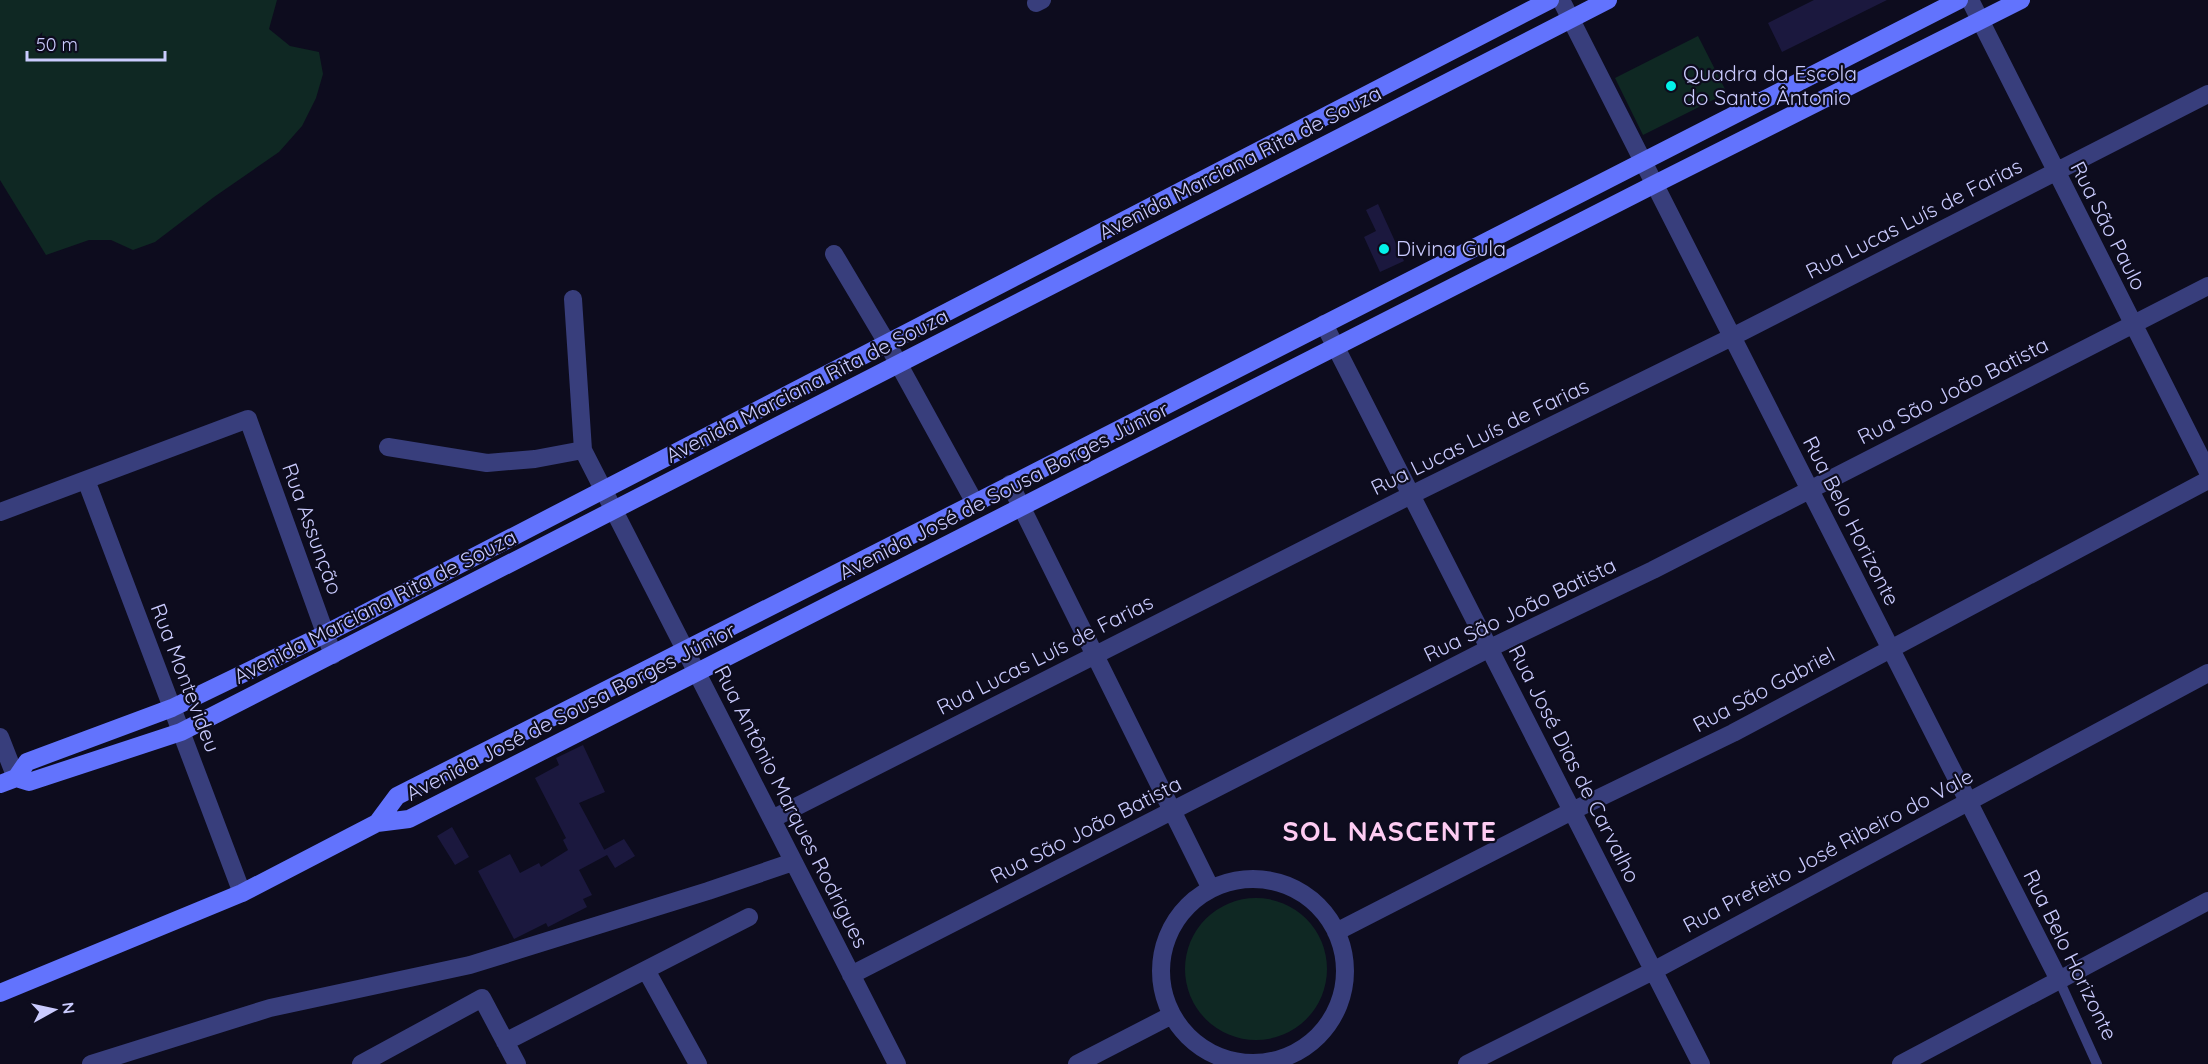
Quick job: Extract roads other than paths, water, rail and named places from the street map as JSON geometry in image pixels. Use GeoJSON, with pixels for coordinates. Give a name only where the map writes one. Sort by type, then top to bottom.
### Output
{"type":"FeatureCollection","features":[{"type":"Feature","properties":{"kind":"street","name":"Avenida Marciana Rita de Souza"},"geometry":{"type":"LineString","coordinates":[[8,781],[27,762],[172,708],[325,634],[1550,0]]}},
{"type":"Feature","properties":{"kind":"street","name":"Rua Belo Horizonte"},"geometry":{"type":"LineString","coordinates":[[1561,0],[2059,980]]}},
{"type":"Feature","properties":{"kind":"street","name":"Avenida Marciana Rita de Souza"},"geometry":{"type":"LineString","coordinates":[[8,781],[29,782],[181,732],[1608,0]]}},
{"type":"Feature","properties":{"kind":"street","name":"Avenida José de Sousa Borges Júnior"},"geometry":{"type":"LineString","coordinates":[[377,823],[397,796],[1959,0]]}},
{"type":"Feature","properties":{"kind":"street","name":"Rua São Paulo"},"geometry":{"type":"LineString","coordinates":[[1970,0],[2208,472]]}},
{"type":"Feature","properties":{"kind":"street","name":"Avenida José de Sousa Borges Júnior"},"geometry":{"type":"LineString","coordinates":[[377,823],[410,819],[1655,184],[2021,0]]}},
{"type":"Feature","properties":{"kind":"street","name":"Rua Lucas Luís de Farias"},"geometry":{"type":"LineString","coordinates":[[771,819],[1411,495],[1732,337],[2208,94]]}},
{"type":"Feature","properties":{"kind":"street"},"geometry":{"type":"LineString","coordinates":[[834,255],[887,343],[975,503]]}},
{"type":"Feature","properties":{"kind":"street","name":"Rua São João Batista"},"geometry":{"type":"LineString","coordinates":[[851,975],[1490,648],[1653,570],[2208,286]]}},
{"type":"Feature","properties":{"kind":"street","name":"Rua Antônio Marques Rodrigues"},"geometry":{"type":"LineString","coordinates":[[573,299],[583,450],[897,1064]]}},
{"type":"Feature","properties":{"kind":"street","name":"Rua José Dias de Carvalho"},"geometry":{"type":"LineString","coordinates":[[1324,324],[1701,1064]]}},
{"type":"Feature","properties":{"kind":"street","name":"Rua Assunção"},"geometry":{"type":"LineString","coordinates":[[86,480],[248,419],[333,655]]}},
{"type":"Feature","properties":{"kind":"street"},"geometry":{"type":"LineString","coordinates":[[388,447],[487,463],[535,459],[583,450]]}},
{"type":"Feature","properties":{"kind":"street"},"geometry":{"type":"LineString","coordinates":[[0,512],[86,480]]}},
{"type":"Feature","properties":{"kind":"street","name":"Rua Montevideu"},"geometry":{"type":"LineString","coordinates":[[86,480],[243,893]]}},
{"type":"Feature","properties":{"kind":"street","name":"Rua São Gabriel"},"geometry":{"type":"LineString","coordinates":[[1336,932],[1572,811],[1733,734],[2208,480]]}},
{"type":"Feature","properties":{"kind":"street"},"geometry":{"type":"LineString","coordinates":[[1010,484],[1211,889]]}},
{"type":"Feature","properties":{"kind":"street","name":"Rua Prefeito José Ribeiro do Vale"},"geometry":{"type":"LineString","coordinates":[[1467,1064],[1653,970],[2208,673]]}},
{"type":"Feature","properties":{"kind":"street"},"geometry":{"type":"LineString","coordinates":[[0,737],[8,781]]}},
{"type":"Feature","properties":{"kind":"street"},"geometry":{"type":"LineString","coordinates":[[0,993],[243,893],[377,823]]}},
{"type":"Feature","properties":{"kind":"street"},"geometry":{"type":"LineString","coordinates":[[91,1064],[270,1008],[470,965],[708,891],[793,862]]}},
{"type":"Feature","properties":{"kind":"street"},"geometry":{"type":"LineString","coordinates":[[1238,880],[1268,880],[1277,883],[1296,890],[1320,908],[1336,932],[1344,959],[1344,987],[1335,1014],[1298,1059],[1240,1063],[1213,1054],[1189,1038],[1172,1015],[1162,988],[1162,958],[1170,930],[1187,907],[1211,889],[1238,880]]}},
{"type":"Feature","properties":{"kind":"street"},"geometry":{"type":"LineString","coordinates":[[1901,1064],[2208,902]]}},
{"type":"Feature","properties":{"kind":"street"},"geometry":{"type":"LineString","coordinates":[[505,1042],[749,917]]}},
{"type":"Feature","properties":{"kind":"street"},"geometry":{"type":"LineString","coordinates":[[646,970],[698,1064]]}},
{"type":"Feature","properties":{"kind":"street"},"geometry":{"type":"LineString","coordinates":[[361,1064],[482,998],[517,1064]]}},
{"type":"Feature","properties":{"kind":"street"},"geometry":{"type":"LineString","coordinates":[[1077,1064],[1172,1015]]}},
{"type":"Feature","properties":{"kind":"lane","name":"Rua Belo Horizonte"},"geometry":{"type":"LineString","coordinates":[[2059,980],[2097,1064]]}},
{"type":"Feature","properties":{"kind":"place","name":"Quadra da Escola do Santo Ântonio"},"geometry":{"type":"Point","coordinates":[1671,86]}},
{"type":"Feature","properties":{"kind":"place","name":"Divina Gula"},"geometry":{"type":"Point","coordinates":[1384,249]}},
{"type":"Feature","properties":{"kind":"district","name":"SOL NASCENTE"},"geometry":{"type":"Point","coordinates":[1390,832]}}]}
